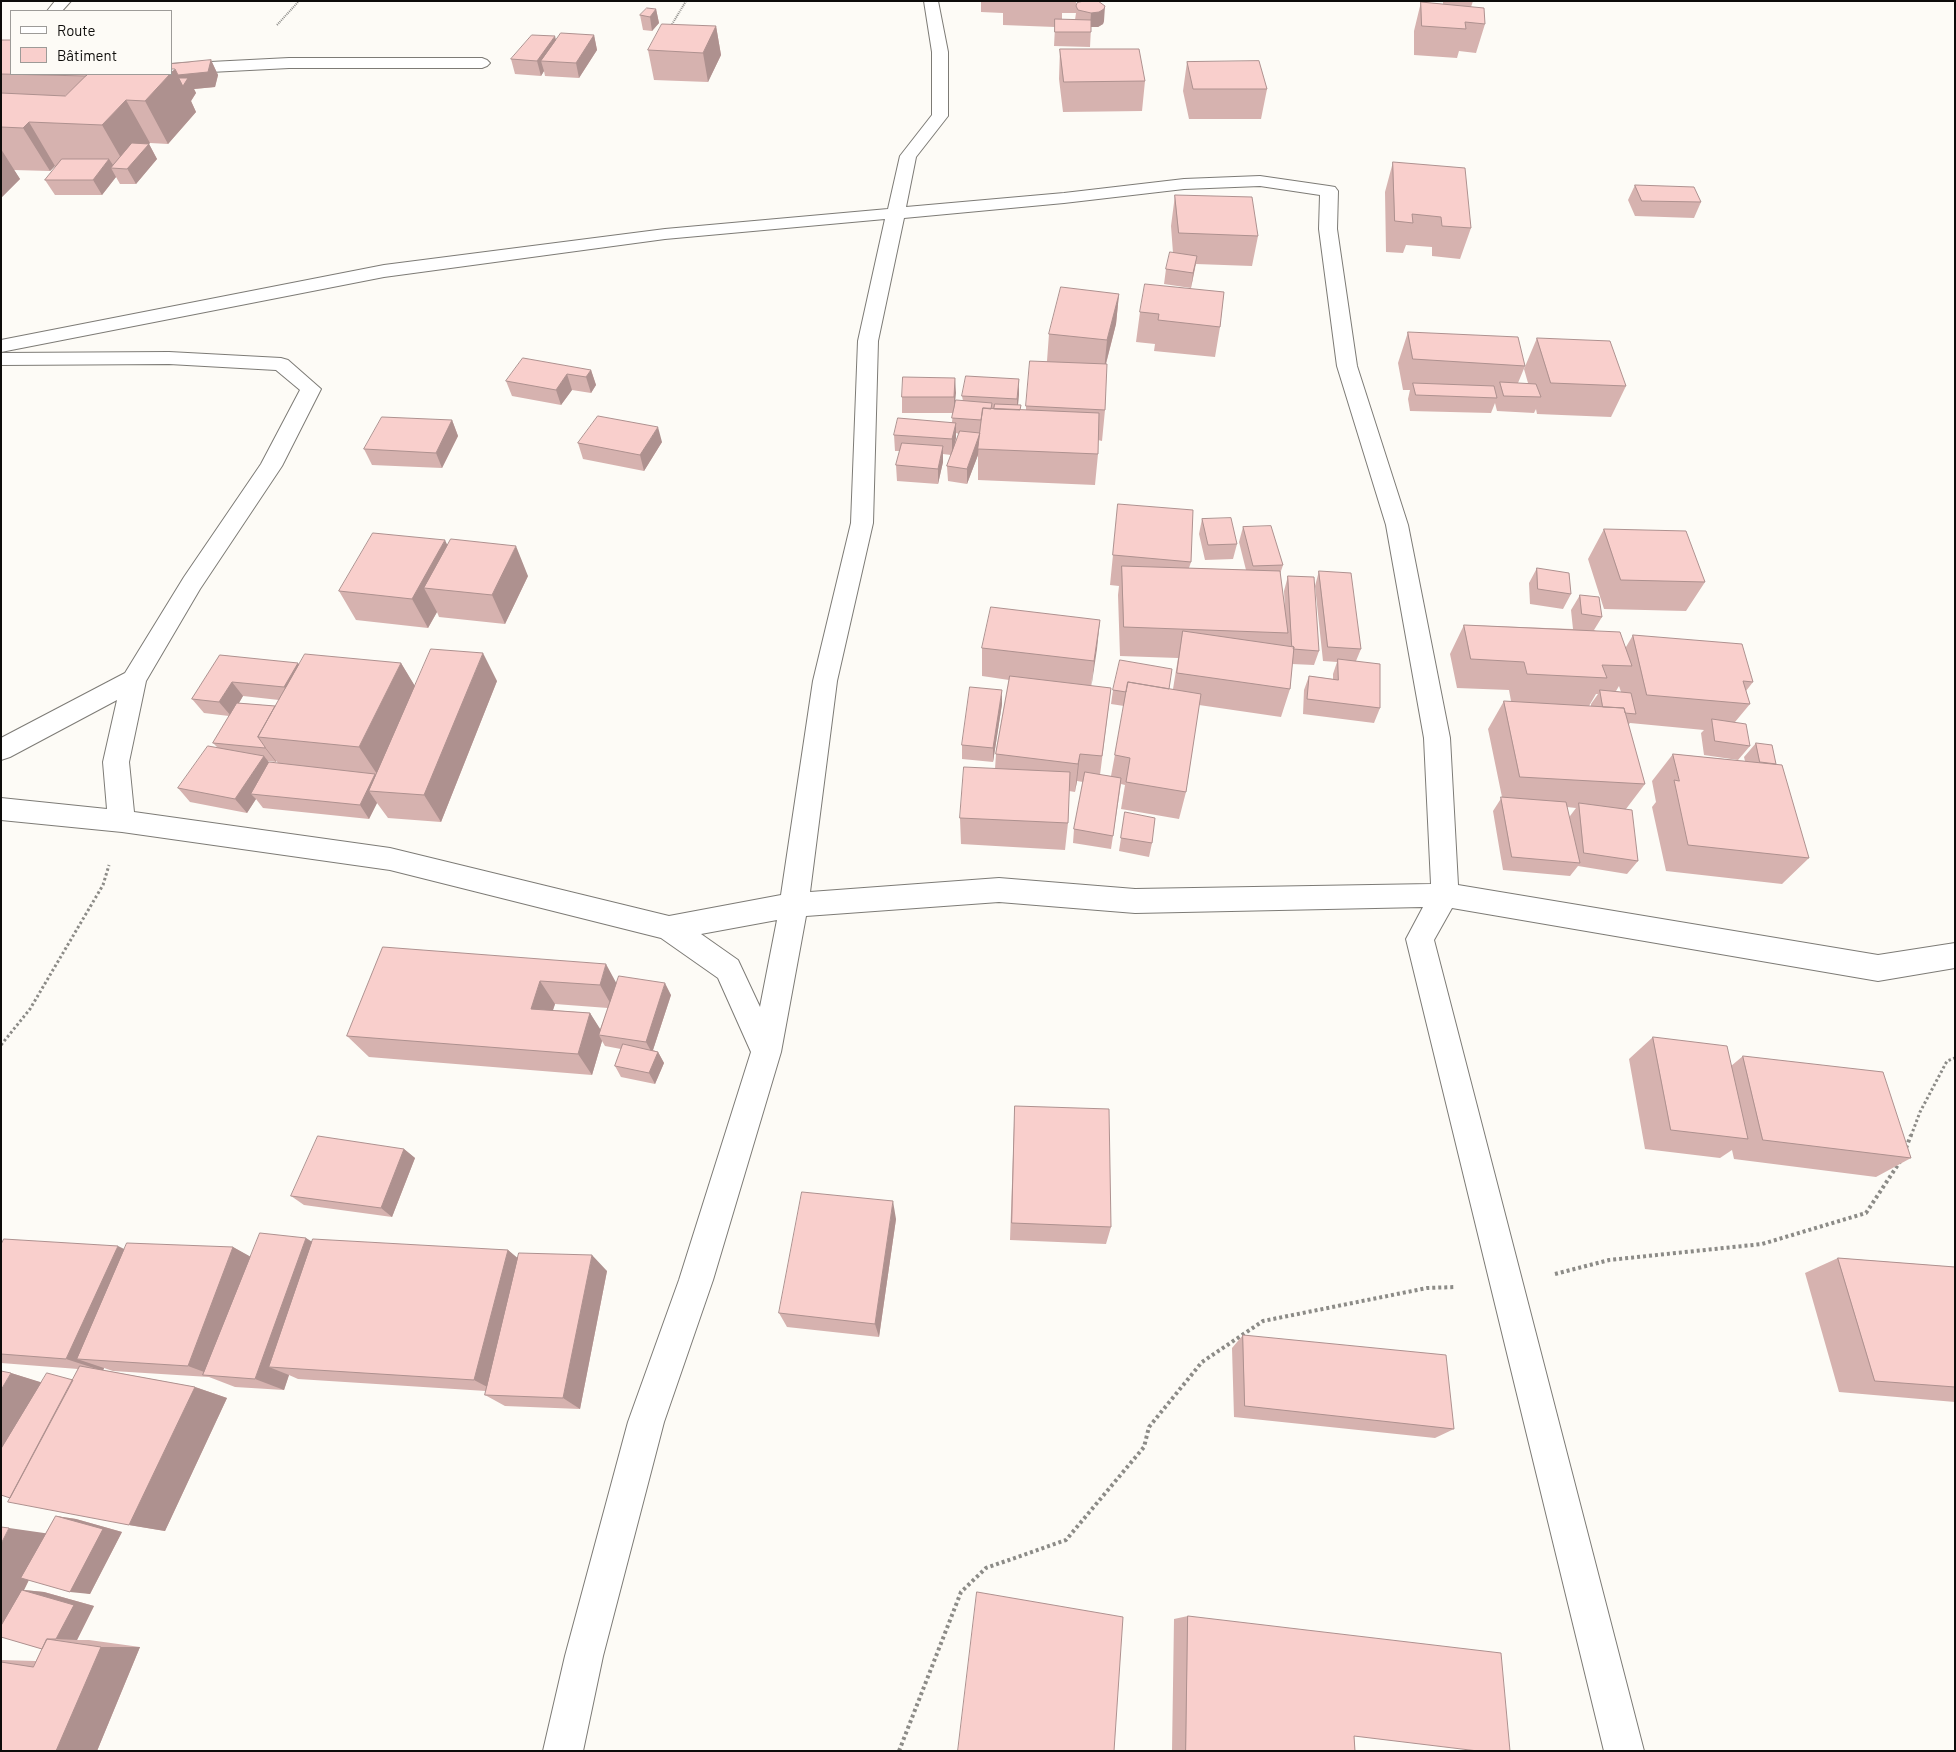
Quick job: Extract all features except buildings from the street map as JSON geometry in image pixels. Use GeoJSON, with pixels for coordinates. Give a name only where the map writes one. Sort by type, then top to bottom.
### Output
{"type":"FeatureCollection","features":[{"type":"Feature","properties":{"kind":"street"},"geometry":{"type":"LineString","coordinates":[[55,10],[64,1]]}},
{"type":"Feature","properties":{"kind":"street"},"geometry":{"type":"LineString","coordinates":[[563,1751],[584,1656],[646,1422],[696,1280],[766,1052],[794,906],[825,681],[862,523],[868,341],[908,156],[940,116],[940,52],[931,1]]}},
{"type":"Feature","properties":{"kind":"street"},"geometry":{"type":"LineString","coordinates":[[172,69],[289,63],[482,63]]}},
{"type":"Feature","properties":{"kind":"street"},"geometry":{"type":"LineString","coordinates":[[1,346],[384,271],[665,234],[1064,198],[1194,184],[1260,181],[1329,191],[1328,229],[1347,366],[1397,525],[1437,738],[1445,896],[1420,940],[1624,1751]]}},
{"type":"Feature","properties":{"kind":"street"},"geometry":{"type":"LineString","coordinates":[[1,359],[169,358],[281,364],[311,390],[271,466],[192,583],[134,680],[116,762],[122,821]]}},
{"type":"Feature","properties":{"kind":"street"},"geometry":{"type":"LineString","coordinates":[[1,750],[134,680]]}},
{"type":"Feature","properties":{"kind":"street"},"geometry":{"type":"LineString","coordinates":[[1,809],[122,821],[390,859],[669,928],[728,968],[766,1052]]}},
{"type":"Feature","properties":{"kind":"street"},"geometry":{"type":"LineString","coordinates":[[669,928],[794,906],[1000,890],[1135,901],[1445,896],[1878,968],[1955,954]]}},
{"type":"Feature","properties":{"kind":"path"},"geometry":{"type":"LineString","coordinates":[[670,29],[686,1]]}},
{"type":"Feature","properties":{"kind":"path"},"geometry":{"type":"LineString","coordinates":[[1,1045],[30,1009],[103,885],[122,821]]}},
{"type":"Feature","properties":{"kind":"path"},"geometry":{"type":"LineString","coordinates":[[899,1751],[960,1592],[986,1568],[1066,1540],[1144,1447],[1148,1427],[1202,1362],[1263,1321],[1427,1288],[1508,1285],[1609,1260],[1762,1244],[1866,1214],[1899,1167],[1920,1112],[1947,1061],[1955,1058]]}}]}
